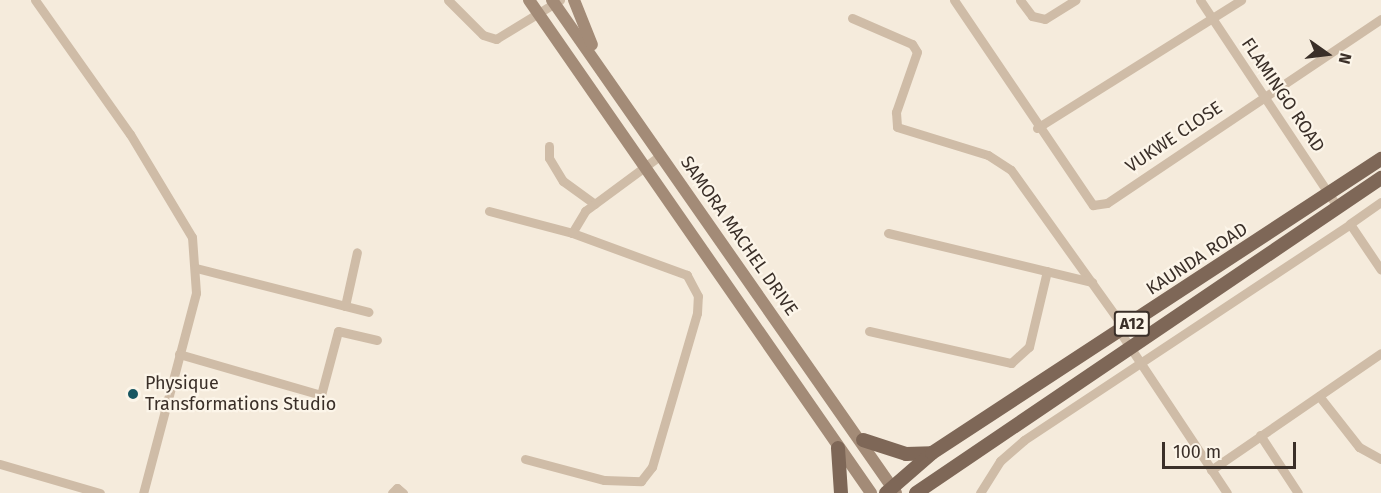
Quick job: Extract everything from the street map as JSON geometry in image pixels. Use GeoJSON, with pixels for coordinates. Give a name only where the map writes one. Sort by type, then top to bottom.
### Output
{"type":"FeatureCollection","features":[{"type":"Feature","properties":{"kind":"main road"},"geometry":{"type":"LineString","coordinates":[[529,0],[871,493]]}},
{"type":"Feature","properties":{"kind":"main road"},"geometry":{"type":"LineString","coordinates":[[574,0],[594,58]]}},
{"type":"Feature","properties":{"kind":"main road","name":"SAMORA MACHEL DRIVE"},"geometry":{"type":"LineString","coordinates":[[555,1],[863,441],[892,491]]}},
{"type":"Feature","properties":{"kind":"main road","name":"KAUNDA ROAD"},"geometry":{"type":"LineString","coordinates":[[892,491],[932,453],[1381,159]]}},
{"type":"Feature","properties":{"kind":"main road","name":"A12"},"geometry":{"type":"LineString","coordinates":[[916,493],[1128,347],[1381,178]]}},
{"type":"Feature","properties":{"kind":"main road"},"geometry":{"type":"LineString","coordinates":[[863,441],[906,454],[932,453]]}},
{"type":"Feature","properties":{"kind":"main road"},"geometry":{"type":"LineString","coordinates":[[838,448],[841,493]]}},
{"type":"Feature","properties":{"kind":"main road"},"geometry":{"type":"LineString","coordinates":[[936,493],[941,476]]}},
{"type":"Feature","properties":{"kind":"street"},"geometry":{"type":"LineString","coordinates":[[35,0],[182,213],[196,268],[179,354],[143,493]]}},
{"type":"Feature","properties":{"kind":"street"},"geometry":{"type":"LineString","coordinates":[[448,0],[483,35],[496,39],[539,15],[555,1]]}},
{"type":"Feature","properties":{"kind":"street"},"geometry":{"type":"LineString","coordinates":[[954,0],[1037,128],[1213,20],[1241,0]]}},
{"type":"Feature","properties":{"kind":"street"},"geometry":{"type":"LineString","coordinates":[[1020,0],[1038,19],[1075,0]]}},
{"type":"Feature","properties":{"kind":"street","name":"FLAMINGO ROAD"},"geometry":{"type":"LineString","coordinates":[[1200,0],[1338,208]]}},
{"type":"Feature","properties":{"kind":"street"},"geometry":{"type":"LineString","coordinates":[[852,18],[912,44],[917,52],[896,112],[897,127],[997,159],[1026,188],[1092,282],[1122,330],[1137,362],[1227,493]]}},
{"type":"Feature","properties":{"kind":"street","name":"VUKWE CLOSE"},"geometry":{"type":"LineString","coordinates":[[1037,128],[1086,201],[1101,205],[1381,19]]}},
{"type":"Feature","properties":{"kind":"street"},"geometry":{"type":"LineString","coordinates":[[549,146],[549,158],[563,181],[595,204]]}},
{"type":"Feature","properties":{"kind":"street"},"geometry":{"type":"LineString","coordinates":[[572,233],[595,204],[661,155]]}},
{"type":"Feature","properties":{"kind":"street"},"geometry":{"type":"LineString","coordinates":[[980,493],[1000,461],[1024,440],[1137,362],[1381,202]]}},
{"type":"Feature","properties":{"kind":"street"},"geometry":{"type":"LineString","coordinates":[[489,211],[572,233],[687,275],[698,296],[697,313],[652,467],[640,481],[604,480],[525,459]]}},
{"type":"Feature","properties":{"kind":"street"},"geometry":{"type":"LineString","coordinates":[[1350,224],[1381,270]]}},
{"type":"Feature","properties":{"kind":"street"},"geometry":{"type":"LineString","coordinates":[[888,233],[1092,282]]}},
{"type":"Feature","properties":{"kind":"street"},"geometry":{"type":"LineString","coordinates":[[345,306],[357,252]]}},
{"type":"Feature","properties":{"kind":"street"},"geometry":{"type":"LineString","coordinates":[[196,268],[368,312]]}},
{"type":"Feature","properties":{"kind":"street"},"geometry":{"type":"LineString","coordinates":[[869,331],[1011,363],[1029,347],[1047,272]]}},
{"type":"Feature","properties":{"kind":"street"},"geometry":{"type":"LineString","coordinates":[[179,354],[321,394],[338,331],[377,340]]}},
{"type":"Feature","properties":{"kind":"street"},"geometry":{"type":"LineString","coordinates":[[1211,470],[1381,353]]}},
{"type":"Feature","properties":{"kind":"street"},"geometry":{"type":"LineString","coordinates":[[1319,396],[1359,447],[1381,459]]}},
{"type":"Feature","properties":{"kind":"street"},"geometry":{"type":"LineString","coordinates":[[1260,435],[1295,492]]}},
{"type":"Feature","properties":{"kind":"street"},"geometry":{"type":"LineString","coordinates":[[0,464],[100,493]]}},
{"type":"Feature","properties":{"kind":"street"},"geometry":{"type":"LineString","coordinates":[[392,493],[397,488],[403,493]]}},
{"type":"Feature","properties":{"kind":"place","name":"Physique Transformations Studio"},"geometry":{"type":"Point","coordinates":[133,394]}}]}
